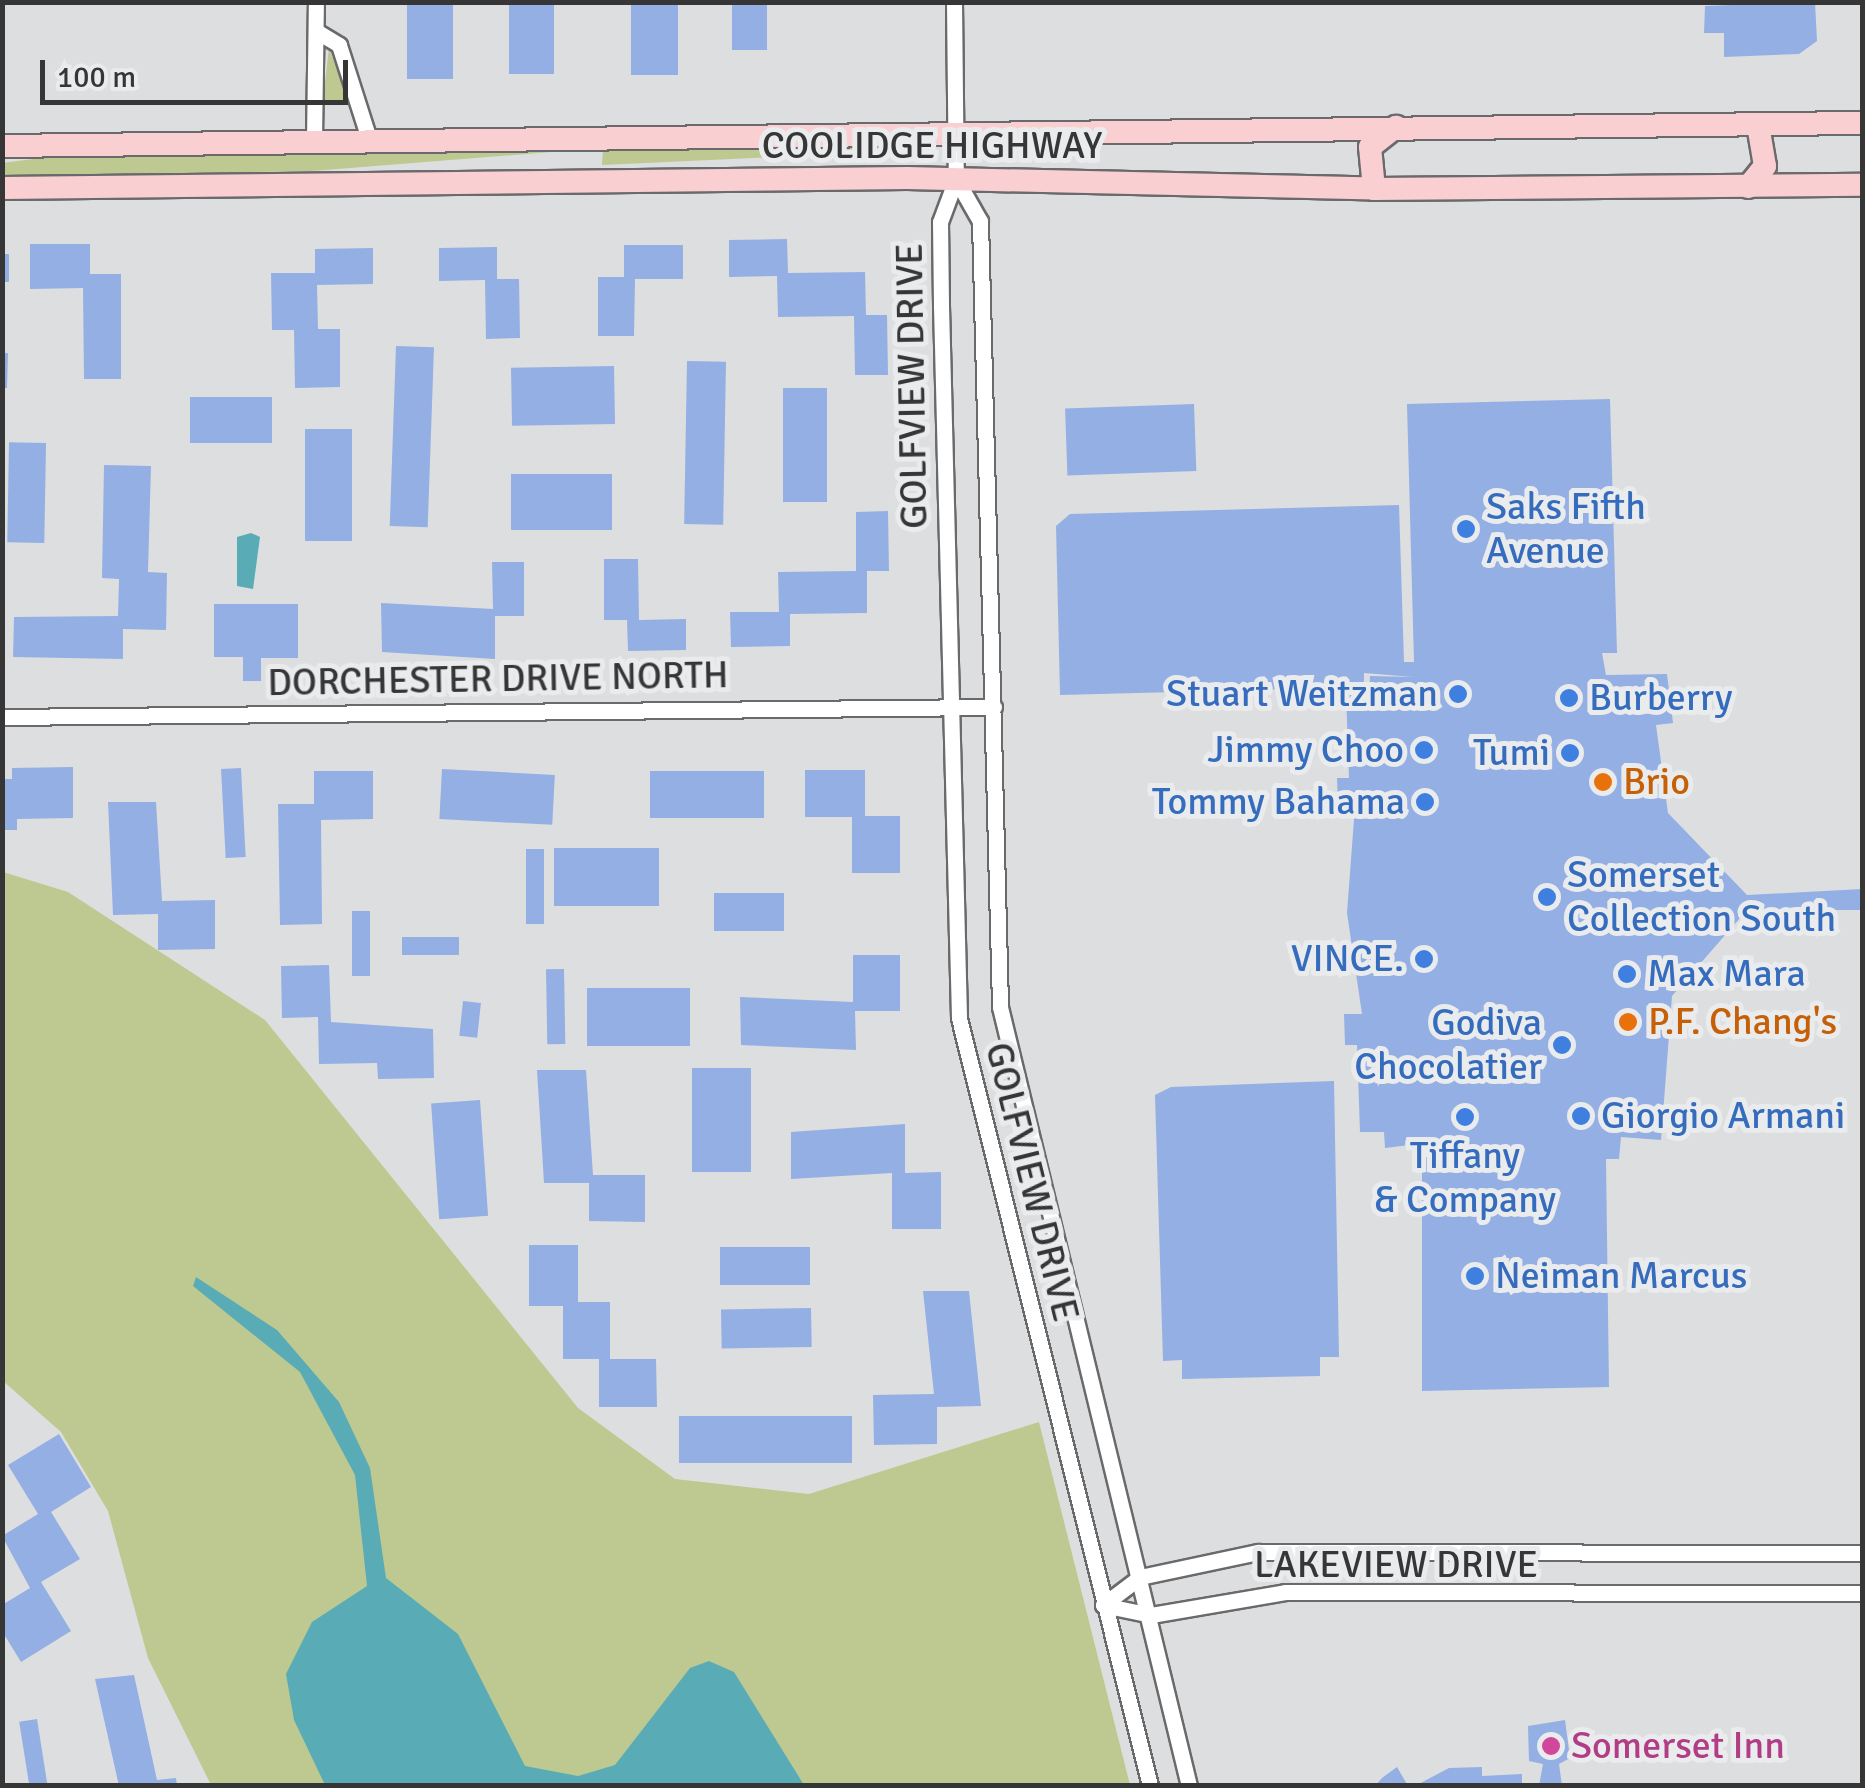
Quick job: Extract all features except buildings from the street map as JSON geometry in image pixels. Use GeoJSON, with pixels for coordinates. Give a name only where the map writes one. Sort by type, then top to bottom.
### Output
{"type":"FeatureCollection","features":[{"type":"Feature","properties":{"kind":"main road","name":"COOLIDGE HIGHWAY"},"geometry":{"type":"LineString","coordinates":[[2,146],[956,130],[1862,123]]}},
{"type":"Feature","properties":{"kind":"main road"},"geometry":{"type":"LineString","coordinates":[[1748,186],[1768,150],[1758,125]]}},
{"type":"Feature","properties":{"kind":"main road"},"geometry":{"type":"LineString","coordinates":[[1374,189],[1370,147],[1396,127]]}},
{"type":"Feature","properties":{"kind":"main road"},"geometry":{"type":"LineString","coordinates":[[558,179],[581,170],[580,136]]}},
{"type":"Feature","properties":{"kind":"main road","name":"COOLIDGE HIGHWAY"},"geometry":{"type":"LineString","coordinates":[[2,188],[558,179],[956,179],[1374,189],[1862,185]]}},
{"type":"Feature","properties":{"kind":"street"},"geometry":{"type":"LineString","coordinates":[[314,140],[316,2]]}},
{"type":"Feature","properties":{"kind":"street"},"geometry":{"type":"LineString","coordinates":[[954,2],[956,179]]}},
{"type":"Feature","properties":{"kind":"street"},"geometry":{"type":"LineString","coordinates":[[316,31],[339,46],[370,139]]}},
{"type":"Feature","properties":{"kind":"street","name":"GOLFVIEW DRIVE"},"geometry":{"type":"LineString","coordinates":[[956,179],[940,222],[959,1018],[1150,1786]]}},
{"type":"Feature","properties":{"kind":"street","name":"GOLFVIEW DRIVE"},"geometry":{"type":"LineString","coordinates":[[956,179],[980,221],[1002,1022],[1151,1615],[1189,1786]]}},
{"type":"Feature","properties":{"kind":"street","name":"DORCHESTER DRIVE NORTH"},"geometry":{"type":"LineString","coordinates":[[2,717],[994,706]]}},
{"type":"Feature","properties":{"kind":"street","name":"LAKEVIEW DRIVE"},"geometry":{"type":"LineString","coordinates":[[1104,1605],[1140,1577],[1282,1551],[1862,1553]]}},
{"type":"Feature","properties":{"kind":"street","name":"LAKEVIEW DRIVE"},"geometry":{"type":"LineString","coordinates":[[1104,1605],[1151,1615],[1285,1592],[1465,1600],[1862,1593]]}},
{"type":"Feature","properties":{"kind":"green space"},"geometry":{"type":"Polygon","coordinates":[[[329,48],[349,100],[346,104],[323,100],[329,48]]]}},
{"type":"Feature","properties":{"kind":"green space"},"geometry":{"type":"Polygon","coordinates":[[[902,142],[902,151],[602,165],[603,149],[902,142]]]}},
{"type":"Feature","properties":{"kind":"green space"},"geometry":{"type":"Polygon","coordinates":[[[565,151],[312,171],[3,176],[2,163],[64,155],[565,151]]]}},
{"type":"Feature","properties":{"kind":"green space"},"geometry":{"type":"Polygon","coordinates":[[[3,872],[68,892],[265,1020],[578,1408],[675,1479],[809,1494],[1039,1422],[1130,1785],[211,1785],[148,1658],[108,1511],[61,1432],[3,1381],[3,872]]]}},
{"type":"Feature","properties":{"kind":"water"},"geometry":{"type":"Polygon","coordinates":[[[251,533],[260,537],[253,589],[237,586],[237,537],[251,533]]]}},
{"type":"Feature","properties":{"kind":"water"},"geometry":{"type":"Polygon","coordinates":[[[196,1277],[277,1330],[339,1402],[370,1468],[386,1578],[458,1634],[525,1766],[578,1776],[615,1765],[690,1668],[709,1661],[734,1672],[804,1785],[325,1785],[294,1720],[286,1674],[312,1622],[367,1586],[355,1475],[300,1372],[193,1286],[196,1277]]]}},
{"type":"Feature","properties":{"kind":"place","name":"Saks Fifth Avenue"},"geometry":{"type":"Point","coordinates":[1466,529]}},
{"type":"Feature","properties":{"kind":"place","name":"Stuart Weitzman"},"geometry":{"type":"Point","coordinates":[1458,694]}},
{"type":"Feature","properties":{"kind":"place","name":"Burberry"},"geometry":{"type":"Point","coordinates":[1569,698]}},
{"type":"Feature","properties":{"kind":"place","name":"Jimmy Choo"},"geometry":{"type":"Point","coordinates":[1424,750]}},
{"type":"Feature","properties":{"kind":"place","name":"Tumi"},"geometry":{"type":"Point","coordinates":[1570,753]}},
{"type":"Feature","properties":{"kind":"place","name":"Brio"},"geometry":{"type":"Point","coordinates":[1603,782]}},
{"type":"Feature","properties":{"kind":"place","name":"Tommy Bahama"},"geometry":{"type":"Point","coordinates":[1425,802]}},
{"type":"Feature","properties":{"kind":"place","name":"Somerset Collection South"},"geometry":{"type":"Point","coordinates":[1547,897]}},
{"type":"Feature","properties":{"kind":"place","name":"VINCE."},"geometry":{"type":"Point","coordinates":[1424,959]}},
{"type":"Feature","properties":{"kind":"place","name":"Max Mara"},"geometry":{"type":"Point","coordinates":[1627,974]}},
{"type":"Feature","properties":{"kind":"place","name":"P.F. Chang's"},"geometry":{"type":"Point","coordinates":[1628,1022]}},
{"type":"Feature","properties":{"kind":"place","name":"Godiva Chocolatier"},"geometry":{"type":"Point","coordinates":[1562,1045]}},
{"type":"Feature","properties":{"kind":"place","name":"Giorgio Armani"},"geometry":{"type":"Point","coordinates":[1581,1116]}},
{"type":"Feature","properties":{"kind":"place","name":"Tiffany & Company"},"geometry":{"type":"Point","coordinates":[1465,1117]}},
{"type":"Feature","properties":{"kind":"place","name":"Neiman Marcus"},"geometry":{"type":"Point","coordinates":[1475,1276]}},
{"type":"Feature","properties":{"kind":"place","name":"Somerset Inn"},"geometry":{"type":"Point","coordinates":[1551,1746]}}]}
